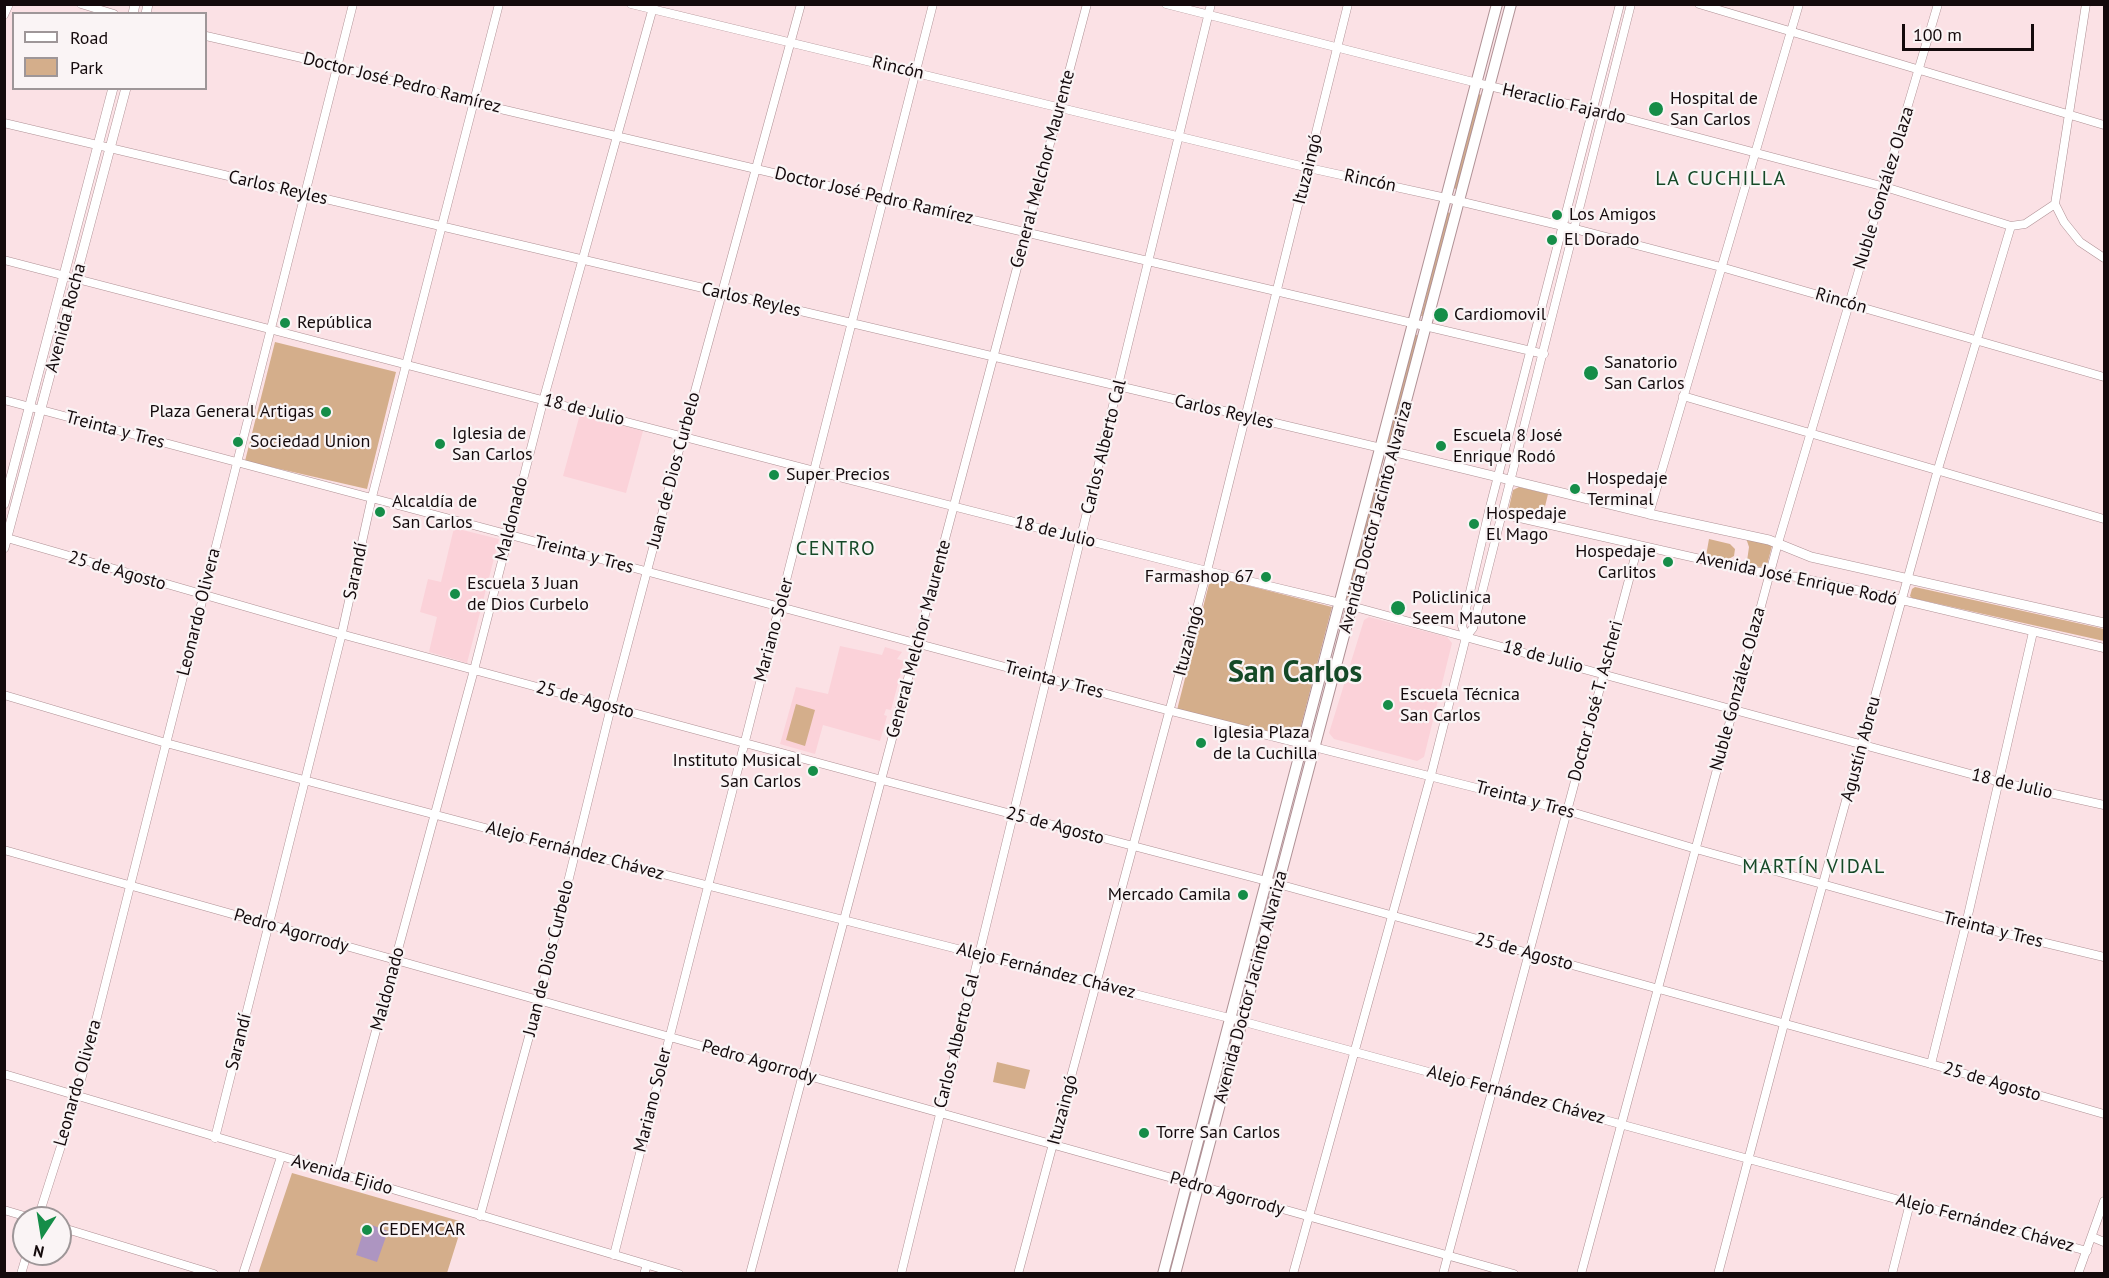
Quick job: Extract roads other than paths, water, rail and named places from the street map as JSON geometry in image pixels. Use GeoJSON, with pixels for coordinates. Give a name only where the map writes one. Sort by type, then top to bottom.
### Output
{"type":"FeatureCollection","features":[{"type":"Feature","properties":{"kind":"main road","name":"Avenida Doctor Jacinto Alvariza"},"geometry":{"type":"LineString","coordinates":[[1163,1274],[1497,4]]}},
{"type":"Feature","properties":{"kind":"main road","name":"Avenida Doctor Jacinto Alvariza"},"geometry":{"type":"LineString","coordinates":[[1175,1274],[1511,4]]}},
{"type":"Feature","properties":{"kind":"street"},"geometry":{"type":"LineString","coordinates":[[4,15],[9,4]]}},
{"type":"Feature","properties":{"kind":"street"},"geometry":{"type":"LineString","coordinates":[[81,4],[107,12]]}},
{"type":"Feature","properties":{"kind":"street","name":"Leonardo Olivera"},"geometry":{"type":"LineString","coordinates":[[42,1206],[77,1096],[353,4]]}},
{"type":"Feature","properties":{"kind":"street","name":"Sarandí"},"geometry":{"type":"LineString","coordinates":[[215,1138],[342,634],[372,497],[405,364],[499,4]]}},
{"type":"Feature","properties":{"kind":"street","name":"Rincón"},"geometry":{"type":"LineString","coordinates":[[631,4],[653,7],[790,44],[916,72],[1309,168],[1575,229],[1721,267],[2104,377]]}},
{"type":"Feature","properties":{"kind":"street","name":"Juan de Dios Curbelo"},"geometry":{"type":"LineString","coordinates":[[480,1216],[539,999],[646,572],[801,4]]}},
{"type":"Feature","properties":{"kind":"street","name":"Mariano Soler"},"geometry":{"type":"LineString","coordinates":[[614,1255],[933,4]]}},
{"type":"Feature","properties":{"kind":"street","name":"General Melchor Maurente"},"geometry":{"type":"LineString","coordinates":[[750,1274],[1087,4]]}},
{"type":"Feature","properties":{"kind":"street","name":"Heraclio Fajardo"},"geometry":{"type":"LineString","coordinates":[[1166,4],[1476,83],[1594,110],[1885,187],[2011,226]]}},
{"type":"Feature","properties":{"kind":"street","name":"Carlos Alberto Cal"},"geometry":{"type":"LineString","coordinates":[[901,1274],[1212,4]]}},
{"type":"Feature","properties":{"kind":"street","name":"Ituzaingó"},"geometry":{"type":"LineString","coordinates":[[1018,1274],[1207,571],[1348,4]]}},
{"type":"Feature","properties":{"kind":"street"},"geometry":{"type":"LineString","coordinates":[[1466,637],[1462,626],[1489,511],[1620,4]]}},
{"type":"Feature","properties":{"kind":"street"},"geometry":{"type":"LineString","coordinates":[[1293,1274],[1431,775],[1466,637],[1473,628],[1631,4]]}},
{"type":"Feature","properties":{"kind":"street"},"geometry":{"type":"LineString","coordinates":[[1699,4],[2104,125]]}},
{"type":"Feature","properties":{"kind":"street"},"geometry":{"type":"LineString","coordinates":[[1649,514],[1799,4]]}},
{"type":"Feature","properties":{"kind":"street","name":"Nuble González Olaza"},"geometry":{"type":"LineString","coordinates":[[1581,1274],[1778,543],[1938,4]]}},
{"type":"Feature","properties":{"kind":"street"},"geometry":{"type":"LineString","coordinates":[[2086,4],[2055,204],[2064,222],[2080,242],[2104,258]]}},
{"type":"Feature","properties":{"kind":"street","name":"Maldonado"},"geometry":{"type":"LineString","coordinates":[[337,1174],[474,670],[543,399],[653,7]]}},
{"type":"Feature","properties":{"kind":"street","name":"Doctor José Pedro Ramírez"},"geometry":{"type":"LineString","coordinates":[[207,36],[337,66],[475,103],[756,167],[1544,354]]}},
{"type":"Feature","properties":{"kind":"street","name":"Avenida Rocha"},"geometry":{"type":"LineString","coordinates":[[4,504],[112,90]]}},
{"type":"Feature","properties":{"kind":"street","name":"Avenida Rocha"},"geometry":{"type":"LineString","coordinates":[[5,541],[125,90]]}},
{"type":"Feature","properties":{"kind":"street","name":"Carlos Reyles"},"geometry":{"type":"LineString","coordinates":[[4,123],[109,150],[582,259],[1498,477]]}},
{"type":"Feature","properties":{"kind":"street"},"geometry":{"type":"LineString","coordinates":[[2011,226],[2025,224],[2055,204]]}},
{"type":"Feature","properties":{"kind":"street","name":"Agustín Abreu"},"geometry":{"type":"LineString","coordinates":[[1718,1274],[1784,1024],[1938,469],[2011,226]]}},
{"type":"Feature","properties":{"kind":"street","name":"18 de Julio"},"geometry":{"type":"LineString","coordinates":[[4,260],[954,507],[1340,603],[2000,782],[2104,805]]}},
{"type":"Feature","properties":{"kind":"street"},"geometry":{"type":"LineString","coordinates":[[1683,396],[2104,519]]}},
{"type":"Feature","properties":{"kind":"street","name":"Treinta y Tres"},"geometry":{"type":"LineString","coordinates":[[4,400],[1303,746],[1431,775],[1568,811],[1966,924],[2104,957]]}},
{"type":"Feature","properties":{"kind":"street","name":"Avenida José Enrique Rodó"},"geometry":{"type":"LineString","coordinates":[[1498,477],[1778,543],[1811,557],[2104,623]]}},
{"type":"Feature","properties":{"kind":"street","name":"Avenida José Enrique Rodó"},"geometry":{"type":"LineString","coordinates":[[1489,511],[1770,575],[1796,577],[1902,600],[2104,648]]}},
{"type":"Feature","properties":{"kind":"street","name":"25 de Agosto"},"geometry":{"type":"LineString","coordinates":[[5,541],[611,707],[1278,884],[1932,1064],[2104,1114]]}},
{"type":"Feature","properties":{"kind":"street","name":"Doctor José T. Ascheri"},"geometry":{"type":"LineString","coordinates":[[1443,1274],[1638,546]]}},
{"type":"Feature","properties":{"kind":"street"},"geometry":{"type":"LineString","coordinates":[[1932,1064],[2000,782],[2033,632]]}},
{"type":"Feature","properties":{"kind":"street","name":"Alejo Fernández Chávez"},"geometry":{"type":"LineString","coordinates":[[4,695],[166,743],[304,780],[576,852],[1241,1021],[2086,1251]]}},
{"type":"Feature","properties":{"kind":"street","name":"Pedro Agorrody"},"geometry":{"type":"LineString","coordinates":[[4,850],[1514,1274]]}},
{"type":"Feature","properties":{"kind":"street","name":"Avenida Ejido"},"geometry":{"type":"LineString","coordinates":[[4,1074],[679,1274]]}},
{"type":"Feature","properties":{"kind":"street"},"geometry":{"type":"LineString","coordinates":[[243,1274],[281,1157]]}},
{"type":"Feature","properties":{"kind":"street"},"geometry":{"type":"LineString","coordinates":[[2078,1274],[2104,1201]]}},
{"type":"Feature","properties":{"kind":"street"},"geometry":{"type":"LineString","coordinates":[[1892,1274],[1910,1203]]}},
{"type":"Feature","properties":{"kind":"street"},"geometry":{"type":"LineString","coordinates":[[72,1231],[214,1274]]}},
{"type":"Feature","properties":{"kind":"street","name":"Alejo Fernández Chávez"},"geometry":{"type":"LineString","coordinates":[[2092,1238],[2104,1242]]}},
{"type":"Feature","properties":{"kind":"street"},"geometry":{"type":"LineString","coordinates":[[644,1274],[647,1264]]}},
{"type":"Feature","properties":{"kind":"place","name":"Hospital de San Carlos"},"geometry":{"type":"Point","coordinates":[1656,109]}},
{"type":"Feature","properties":{"kind":"place","name":"Los Amigos"},"geometry":{"type":"Point","coordinates":[1557,215]}},
{"type":"Feature","properties":{"kind":"place","name":"El Dorado"},"geometry":{"type":"Point","coordinates":[1552,240]}},
{"type":"Feature","properties":{"kind":"place","name":"Cardiomovil"},"geometry":{"type":"Point","coordinates":[1441,315]}},
{"type":"Feature","properties":{"kind":"place","name":"República"},"geometry":{"type":"Point","coordinates":[285,323]}},
{"type":"Feature","properties":{"kind":"place","name":"Sanatorio San Carlos"},"geometry":{"type":"Point","coordinates":[1591,373]}},
{"type":"Feature","properties":{"kind":"place","name":"Plaza General Artigas"},"geometry":{"type":"Point","coordinates":[326,412]}},
{"type":"Feature","properties":{"kind":"place","name":"Sociedad Union"},"geometry":{"type":"Point","coordinates":[238,442]}},
{"type":"Feature","properties":{"kind":"place","name":"Iglesia de San Carlos"},"geometry":{"type":"Point","coordinates":[440,444]}},
{"type":"Feature","properties":{"kind":"place","name":"Escuela 8 José Enrique Rodó"},"geometry":{"type":"Point","coordinates":[1441,446]}},
{"type":"Feature","properties":{"kind":"place","name":"Super Precios"},"geometry":{"type":"Point","coordinates":[774,475]}},
{"type":"Feature","properties":{"kind":"place","name":"Hospedaje Terminal"},"geometry":{"type":"Point","coordinates":[1575,489]}},
{"type":"Feature","properties":{"kind":"place","name":"Alcaldía de San Carlos"},"geometry":{"type":"Point","coordinates":[380,512]}},
{"type":"Feature","properties":{"kind":"place","name":"Hospedaje El Mago"},"geometry":{"type":"Point","coordinates":[1474,524]}},
{"type":"Feature","properties":{"kind":"place","name":"Hospedaje Carlitos"},"geometry":{"type":"Point","coordinates":[1668,562]}},
{"type":"Feature","properties":{"kind":"place","name":"Farmashop 67"},"geometry":{"type":"Point","coordinates":[1266,577]}},
{"type":"Feature","properties":{"kind":"place","name":"Escuela 3 Juan de Dios Curbelo"},"geometry":{"type":"Point","coordinates":[455,594]}},
{"type":"Feature","properties":{"kind":"place","name":"Policlinica Seem Mautone"},"geometry":{"type":"Point","coordinates":[1398,608]}},
{"type":"Feature","properties":{"kind":"place","name":"Escuela Técnica San Carlos"},"geometry":{"type":"Point","coordinates":[1388,705]}},
{"type":"Feature","properties":{"kind":"place","name":"Iglesia Plaza de la Cuchilla"},"geometry":{"type":"Point","coordinates":[1201,743]}},
{"type":"Feature","properties":{"kind":"place","name":"Instituto Musical San Carlos"},"geometry":{"type":"Point","coordinates":[813,771]}},
{"type":"Feature","properties":{"kind":"place","name":"Mercado Camila"},"geometry":{"type":"Point","coordinates":[1243,895]}},
{"type":"Feature","properties":{"kind":"place","name":"Torre San Carlos"},"geometry":{"type":"Point","coordinates":[1144,1133]}},
{"type":"Feature","properties":{"kind":"place","name":"CEDEMCAR"},"geometry":{"type":"Point","coordinates":[367,1230]}},
{"type":"Feature","properties":{"kind":"district","name":"LA CUCHILLA"},"geometry":{"type":"Point","coordinates":[1721,179]}},
{"type":"Feature","properties":{"kind":"district","name":"CENTRO"},"geometry":{"type":"Point","coordinates":[836,549]}},
{"type":"Feature","properties":{"kind":"district","name":"San Carlos"},"geometry":{"type":"Point","coordinates":[1295,673]}},
{"type":"Feature","properties":{"kind":"district","name":"MARTÍN VIDAL"},"geometry":{"type":"Point","coordinates":[1814,867]}}]}
